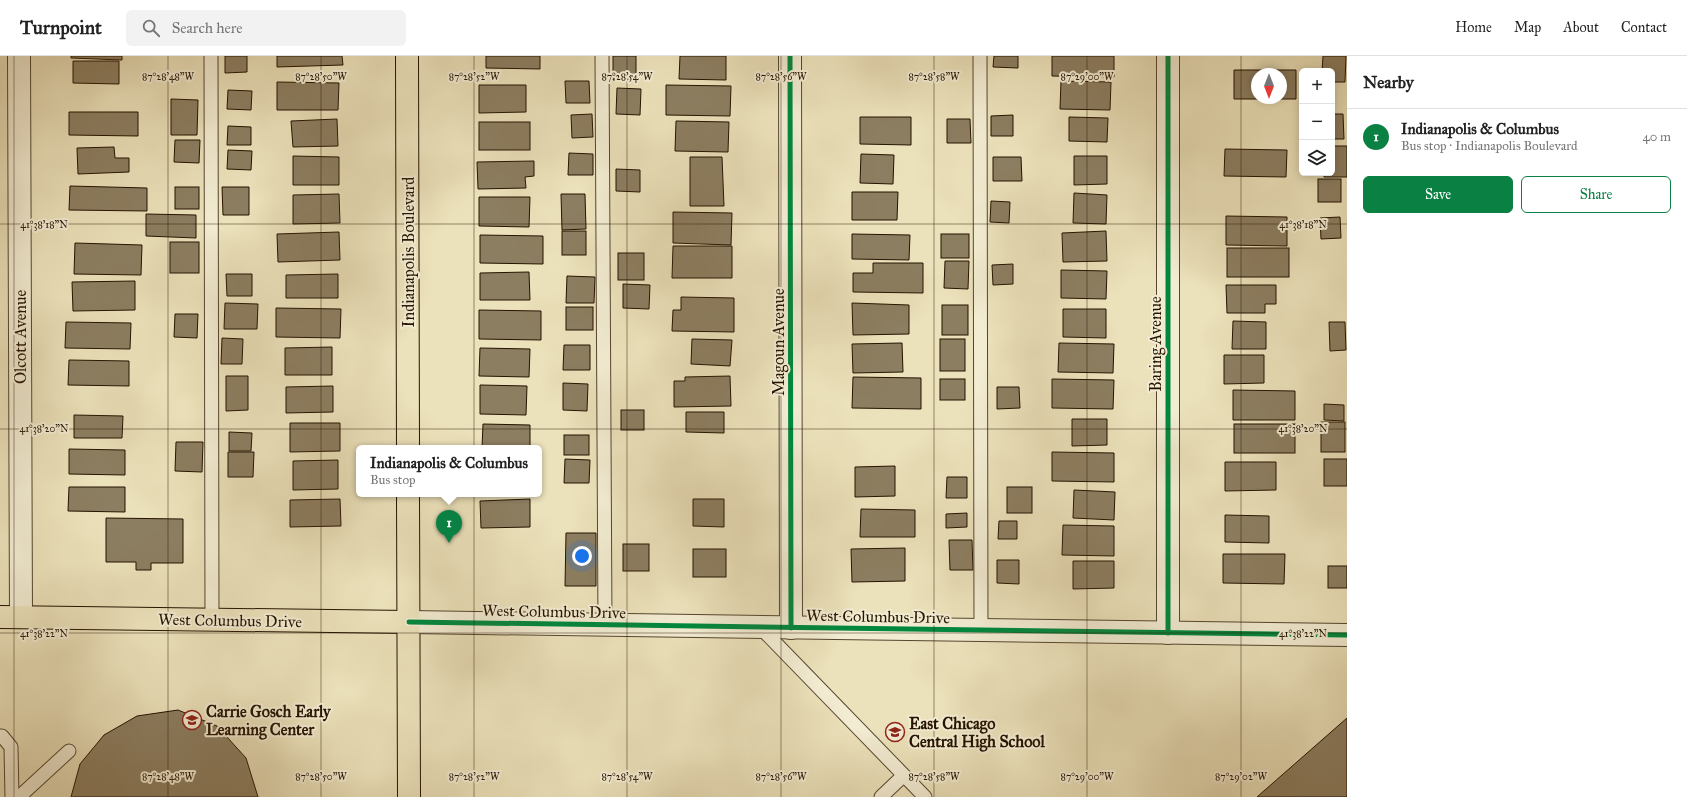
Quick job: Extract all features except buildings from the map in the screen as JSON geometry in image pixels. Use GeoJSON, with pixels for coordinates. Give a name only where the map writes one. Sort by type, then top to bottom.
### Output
{"type":"FeatureCollection","features":[{"type":"Feature","properties":{"kind":"main road","name":"Indianapolis Boulevard"},"geometry":{"type":"LineString","coordinates":[[407,56],[408,445]]}},
{"type":"Feature","properties":{"kind":"main road"},"geometry":{"type":"LineString","coordinates":[[408,497],[409,797]]}},
{"type":"Feature","properties":{"kind":"main road","name":"West Columbus Drive"},"geometry":{"type":"LineString","coordinates":[[0,617],[409,622]]}},
{"type":"Feature","properties":{"kind":"street","name":"Olcott Avenue"},"geometry":{"type":"LineString","coordinates":[[19,56],[21,617]]}},
{"type":"Feature","properties":{"kind":"street","name":"Magoun Avenue"},"geometry":{"type":"LineString","coordinates":[[790,56],[791,628]]}},
{"type":"Feature","properties":{"kind":"street","name":"Baring Avenue"},"geometry":{"type":"LineString","coordinates":[[1168,56],[1168,633]]}},
{"type":"Feature","properties":{"kind":"street","name":"West Columbus Drive"},"geometry":{"type":"LineString","coordinates":[[409,622],[1347,635]]}},
{"type":"Feature","properties":{"kind":"lane"},"geometry":{"type":"LineString","coordinates":[[211,56],[212,620]]}},
{"type":"Feature","properties":{"kind":"lane"},"geometry":{"type":"LineString","coordinates":[[602,56],[605,625]]}},
{"type":"Feature","properties":{"kind":"lane"},"geometry":{"type":"LineString","coordinates":[[980,56],[982,630]]}},
{"type":"Feature","properties":{"kind":"lane"},"geometry":{"type":"LineString","coordinates":[[760,627],[924,797]]}},
{"type":"Feature","properties":{"kind":"lane"},"geometry":{"type":"LineString","coordinates":[[0,736],[2,736],[11,747],[12,797]]}},
{"type":"Feature","properties":{"kind":"lane"},"geometry":{"type":"LineString","coordinates":[[19,797],[69,751]]}},
{"type":"Feature","properties":{"kind":"lane"},"geometry":{"type":"LineString","coordinates":[[881,797],[903,776]]}},
{"type":"Feature","properties":{"kind":"cycle path"},"geometry":{"type":"LineString","coordinates":[[790,56],[791,628]]}},
{"type":"Feature","properties":{"kind":"cycle path"},"geometry":{"type":"LineString","coordinates":[[1168,56],[1168,633]]}},
{"type":"Feature","properties":{"kind":"cycle path"},"geometry":{"type":"LineString","coordinates":[[409,622],[1347,635]]}},
{"type":"Feature","properties":{"kind":"place","name":"Indianapolis & Columbus"},"geometry":{"type":"Point","coordinates":[449,543]}},
{"type":"Feature","properties":{"kind":"place","name":"Carrie Gosch Early Learning Center"},"geometry":{"type":"Point","coordinates":[192,720]}},
{"type":"Feature","properties":{"kind":"place","name":"East Chicago Central High School"},"geometry":{"type":"Point","coordinates":[895,732]}}]}
